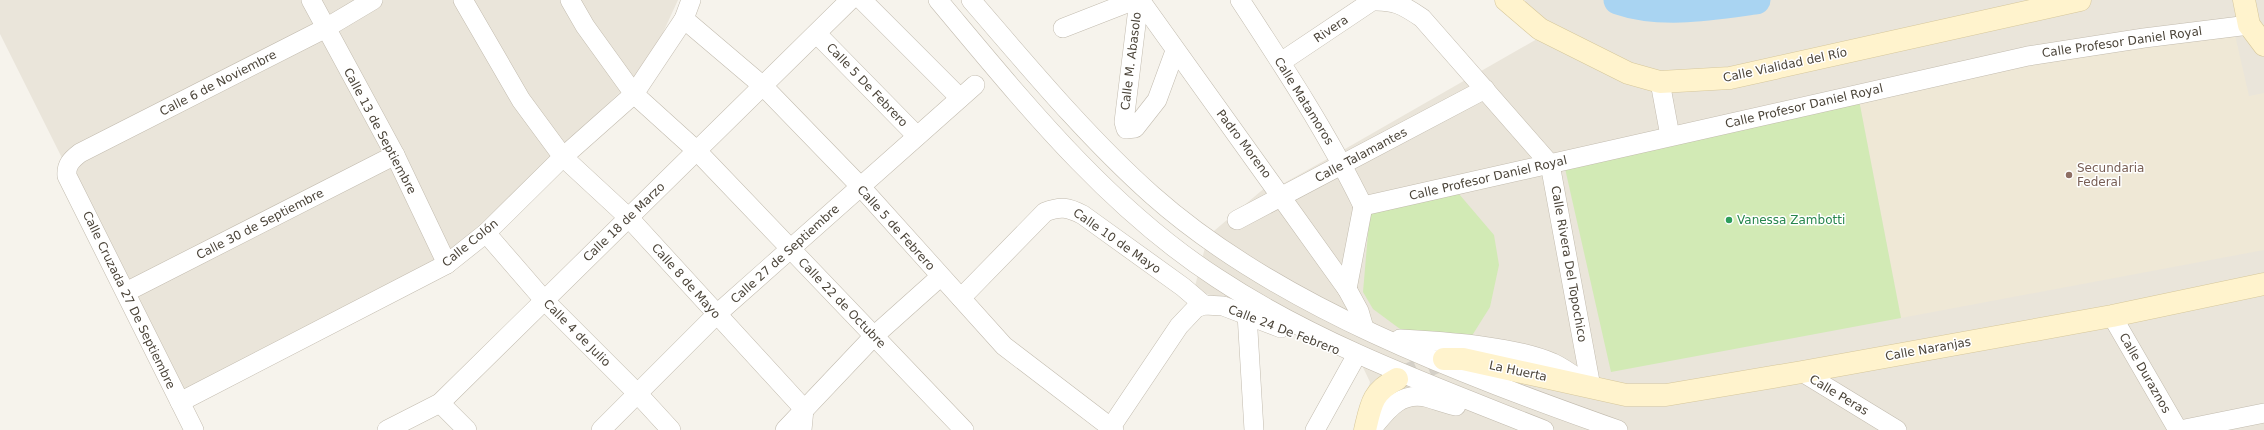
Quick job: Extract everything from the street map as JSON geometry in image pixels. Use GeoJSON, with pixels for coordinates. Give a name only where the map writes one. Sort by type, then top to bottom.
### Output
{"type":"FeatureCollection","features":[{"type":"Feature","properties":{"kind":"street","name":"Calle 13 de Septiembre"},"geometry":{"type":"LineString","coordinates":[[311,0],[395,155],[447,264]]}},
{"type":"Feature","properties":{"kind":"street","name":"Calle 6 de Noviembre"},"geometry":{"type":"LineString","coordinates":[[66,169],[71,160],[80,153],[326,28],[373,0]]}},
{"type":"Feature","properties":{"kind":"street","name":"Calle 8 de Mayo"},"geometry":{"type":"LineString","coordinates":[[463,0],[521,100],[563,157],[629,218],[804,409]]}},
{"type":"Feature","properties":{"kind":"street","name":"Calle 22 de Octubre"},"geometry":{"type":"LineString","coordinates":[[570,0],[585,26],[634,94],[697,151],[964,430]]}},
{"type":"Feature","properties":{"kind":"street","name":"Calle Colón"},"geometry":{"type":"LineString","coordinates":[[180,402],[447,264],[486,233],[563,157],[634,94],[684,19],[691,0]]}},
{"type":"Feature","properties":{"kind":"street","name":"Calle 18 de Marzo"},"geometry":{"type":"LineString","coordinates":[[387,430],[440,404],[850,0]]}},
{"type":"Feature","properties":{"kind":"street"},"geometry":{"type":"LineString","coordinates":[[862,0],[960,98]]}},
{"type":"Feature","properties":{"kind":"street"},"geometry":{"type":"LineString","coordinates":[[938,0],[1032,112],[1090,174],[1154,231],[1216,278],[1280,316],[1330,340],[1544,430]]}},
{"type":"Feature","properties":{"kind":"street"},"geometry":{"type":"LineString","coordinates":[[971,0],[1074,119],[1152,196],[1216,245],[1294,293],[1364,328],[1468,375],[1618,430]]}},
{"type":"Feature","properties":{"kind":"street"},"geometry":{"type":"LineString","coordinates":[[1063,28],[1135,0]]}},
{"type":"Feature","properties":{"kind":"street","name":"Padro Moreno"},"geometry":{"type":"LineString","coordinates":[[1139,0],[1283,196],[1348,289],[1359,311],[1364,328]]}},
{"type":"Feature","properties":{"kind":"street","name":"Calle M. Abasolo"},"geometry":{"type":"LineString","coordinates":[[1139,0],[1124,127],[1130,130],[1135,128],[1144,119],[1157,100],[1175,51]]}},
{"type":"Feature","properties":{"kind":"street","name":"Calle Matamoros"},"geometry":{"type":"LineString","coordinates":[[1240,0],[1281,62],[1344,165],[1363,206]]}},
{"type":"Feature","properties":{"kind":"street","name":"Calle Vialidad del Río"},"geometry":{"type":"LineString","coordinates":[[1506,0],[1540,29],[1628,73],[1660,82],[1730,78],[2080,0]]}},
{"type":"Feature","properties":{"kind":"street"},"geometry":{"type":"LineString","coordinates":[[2244,0],[2249,25],[2264,45]]}},
{"type":"Feature","properties":{"kind":"street","name":"Rivera"},"geometry":{"type":"LineString","coordinates":[[1281,62],[1371,1],[1389,1],[1406,6],[1422,18],[1485,89]]}},
{"type":"Feature","properties":{"kind":"street","name":"Calle 5 de Febrero"},"geometry":{"type":"LineString","coordinates":[[684,19],[763,86],[860,186],[940,277],[1004,346],[1111,429]]}},
{"type":"Feature","properties":{"kind":"street","name":"Calle Profesor Daniel Royal"},"geometry":{"type":"LineString","coordinates":[[1363,206],[2028,56],[2144,38],[2249,25]]}},
{"type":"Feature","properties":{"kind":"street","name":"Calle 5 De Febrero"},"geometry":{"type":"LineString","coordinates":[[817,34],[917,136]]}},
{"type":"Feature","properties":{"kind":"street"},"geometry":{"type":"LineString","coordinates":[[1660,82],[1670,136]]}},
{"type":"Feature","properties":{"kind":"street","name":"Calle 27 de Septiembre"},"geometry":{"type":"LineString","coordinates":[[601,430],[717,314],[975,85]]}},
{"type":"Feature","properties":{"kind":"street"},"geometry":{"type":"LineString","coordinates":[[1485,89],[1550,164]]}},
{"type":"Feature","properties":{"kind":"street","name":"Calle Talamantes"},"geometry":{"type":"LineString","coordinates":[[1237,220],[1344,165],[1485,89]]}},
{"type":"Feature","properties":{"kind":"street","name":"Calle 30 de Septiembre"},"geometry":{"type":"LineString","coordinates":[[126,292],[395,155]]}},
{"type":"Feature","properties":{"kind":"street","name":"Calle Rivera Del Topochico"},"geometry":{"type":"LineString","coordinates":[[1550,164],[1591,387]]}},
{"type":"Feature","properties":{"kind":"street","name":"Calle Cruzada 27 De Septiembre"},"geometry":{"type":"LineString","coordinates":[[66,169],[67,176],[194,430]]}},
{"type":"Feature","properties":{"kind":"street"},"geometry":{"type":"LineString","coordinates":[[1348,289],[1363,206]]}},
{"type":"Feature","properties":{"kind":"street","name":"Calle 10 de Mayo"},"geometry":{"type":"LineString","coordinates":[[961,298],[1045,212],[1058,207],[1071,208],[1082,215],[1183,287],[1204,305]]}},
{"type":"Feature","properties":{"kind":"street","name":"Calle 4 de Julio"},"geometry":{"type":"LineString","coordinates":[[486,233],[544,300],[638,394],[670,430]]}},
{"type":"Feature","properties":{"kind":"street"},"geometry":{"type":"LineString","coordinates":[[785,430],[874,336],[940,277]]}},
{"type":"Feature","properties":{"kind":"street","name":"Calle Naranjas"},"geometry":{"type":"LineString","coordinates":[[1591,387],[1626,395],[1648,396],[1802,372],[2112,316],[2264,284]]}},
{"type":"Feature","properties":{"kind":"street"},"geometry":{"type":"LineString","coordinates":[[1111,429],[1179,326],[1189,314],[1204,305]]}},
{"type":"Feature","properties":{"kind":"street","name":"Calle 24 De Febrero"},"geometry":{"type":"LineString","coordinates":[[1204,305],[1223,306],[1247,314],[1358,359],[1315,430]]}},
{"type":"Feature","properties":{"kind":"street"},"geometry":{"type":"LineString","coordinates":[[1247,314],[1254,430]]}},
{"type":"Feature","properties":{"kind":"street","name":"Calle Duraznos"},"geometry":{"type":"LineString","coordinates":[[2112,316],[2179,430]]}},
{"type":"Feature","properties":{"kind":"street"},"geometry":{"type":"LineString","coordinates":[[1386,338],[1466,344],[1520,353],[1553,363],[1591,387]]}},
{"type":"Feature","properties":{"kind":"street","name":"La Huerta"},"geometry":{"type":"LineString","coordinates":[[1444,359],[1463,359],[1591,387]]}},
{"type":"Feature","properties":{"kind":"street","name":"Calle Peras"},"geometry":{"type":"LineString","coordinates":[[1802,372],[1897,430]]}},
{"type":"Feature","properties":{"kind":"street"},"geometry":{"type":"LineString","coordinates":[[1365,430],[1371,405],[1376,393],[1385,385],[1397,379]]}},
{"type":"Feature","properties":{"kind":"street"},"geometry":{"type":"LineString","coordinates":[[1372,430],[1386,412],[1406,397],[1416,395],[1457,406],[1477,403]]}},
{"type":"Feature","properties":{"kind":"street"},"geometry":{"type":"LineString","coordinates":[[440,404],[467,430]]}},
{"type":"Feature","properties":{"kind":"street"},"geometry":{"type":"LineString","coordinates":[[802,430],[804,409]]}},
{"type":"Feature","properties":{"kind":"street"},"geometry":{"type":"LineString","coordinates":[[2179,430],[2264,413]]}},
{"type":"Feature","properties":{"kind":"shaded area"},"geometry":{"type":"Polygon","coordinates":[[[0,0],[678,0],[661,37],[634,79],[448,255],[180,394],[0,34],[0,0]]]}},
{"type":"Feature","properties":{"kind":"shaded area"},"geometry":{"type":"Polygon","coordinates":[[[1526,0],[2264,0],[2264,430],[1359,430],[1370,382],[1357,355],[1249,307],[1194,290],[1208,236],[1267,186],[1277,187],[1544,35],[1511,9],[1526,0]]]}},
{"type":"Feature","properties":{"kind":"shaded area","name":"Secundaria Federal"},"geometry":{"type":"Polygon","coordinates":[[[2235,35],[2249,96],[2264,93],[2264,250],[1901,318],[1859,100],[2102,51],[2235,35]]]}},
{"type":"Feature","properties":{"kind":"green space","name":"Vanessa Zambotti"},"geometry":{"type":"Polygon","coordinates":[[[1859,100],[1901,318],[1611,372],[1564,164],[1859,100]]]}},
{"type":"Feature","properties":{"kind":"green space"},"geometry":{"type":"Polygon","coordinates":[[[1459,194],[1494,235],[1499,265],[1490,307],[1468,342],[1419,343],[1373,309],[1363,292],[1370,210],[1459,194]]]}},
{"type":"Feature","properties":{"kind":"waterway"},"geometry":{"type":"LineString","coordinates":[[1618,0],[1634,5],[1669,8],[1704,7],[1756,0]]}},
{"type":"Feature","properties":{"kind":"tunnel"},"geometry":{"type":"LineString","coordinates":[[1397,379],[1444,359]]}},
{"type":"Feature","properties":{"kind":"place","name":"Secundaria Federal"},"geometry":{"type":"Point","coordinates":[2069,175]}},
{"type":"Feature","properties":{"kind":"place","name":"Vanessa Zambotti"},"geometry":{"type":"Point","coordinates":[1729,220]}}]}
